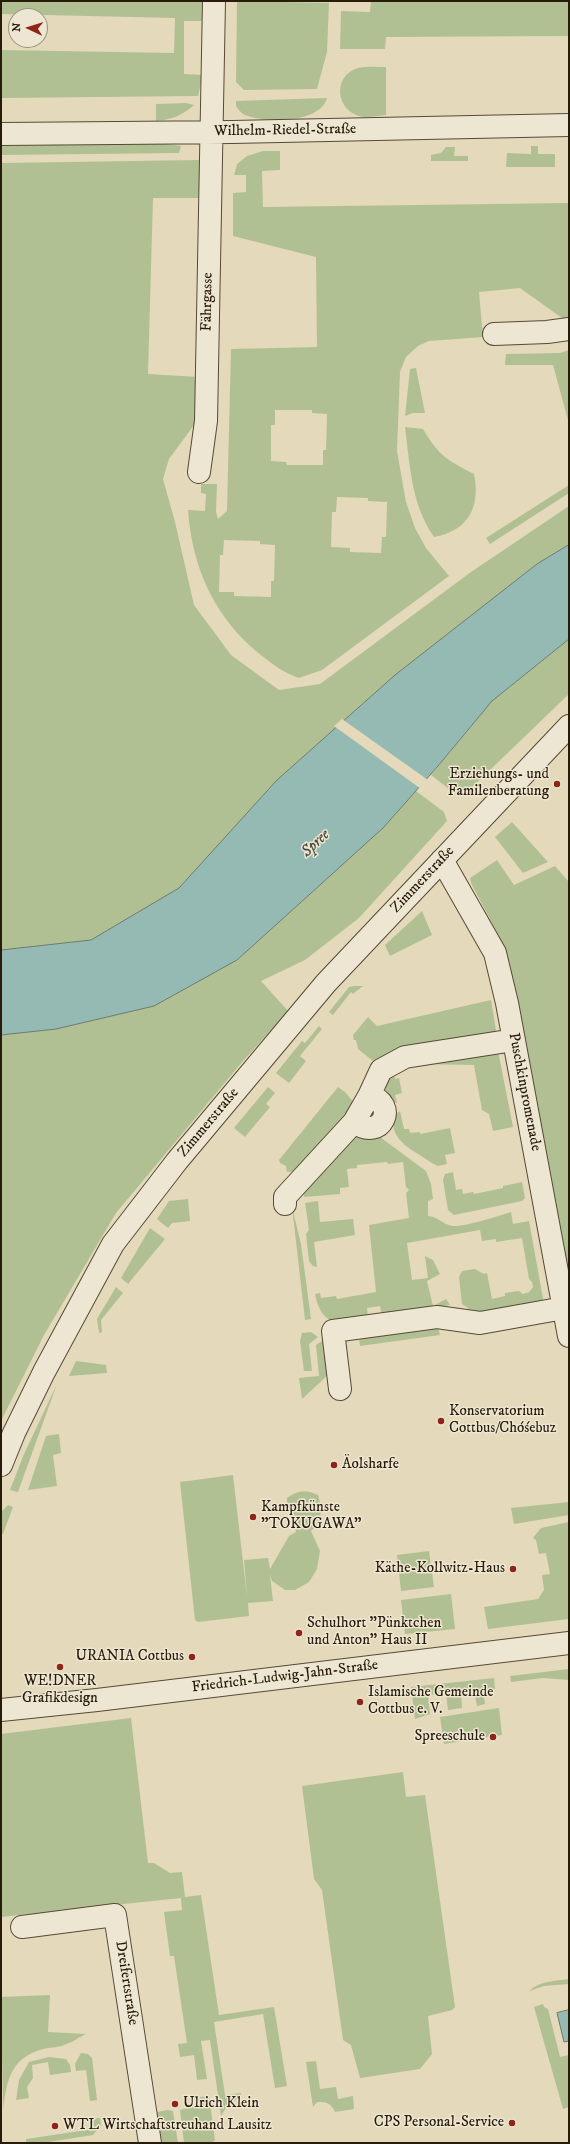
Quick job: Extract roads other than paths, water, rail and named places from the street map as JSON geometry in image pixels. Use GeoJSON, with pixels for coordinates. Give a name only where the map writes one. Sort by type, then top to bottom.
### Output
{"type":"FeatureCollection","features":[{"type":"Feature","properties":{"kind":"street","name":"Fährgasse"},"geometry":{"type":"LineString","coordinates":[[199,472],[206,421],[214,1]]}},
{"type":"Feature","properties":{"kind":"street","name":"Wilhelm-Riedel-Straße"},"geometry":{"type":"LineString","coordinates":[[1,134],[211,132],[569,125]]}},
{"type":"Feature","properties":{"kind":"street"},"geometry":{"type":"LineString","coordinates":[[494,334],[547,332],[569,329]]}},
{"type":"Feature","properties":{"kind":"street","name":"Zimmerstraße"},"geometry":{"type":"LineString","coordinates":[[1,1465],[14,1433],[44,1372],[113,1244],[176,1161],[326,983],[569,726]]}},
{"type":"Feature","properties":{"kind":"street","name":"Puschkinpromenade"},"geometry":{"type":"LineString","coordinates":[[442,860],[495,954],[514,1040],[569,1336]]}},
{"type":"Feature","properties":{"kind":"street"},"geometry":{"type":"LineString","coordinates":[[285,1204],[285,1197],[354,1122],[361,1128],[368,1129],[376,1128],[381,1123],[385,1117],[385,1109],[382,1102],[369,1096],[381,1070],[405,1058],[514,1040]]}},
{"type":"Feature","properties":{"kind":"street"},"geometry":{"type":"LineString","coordinates":[[340,1389],[333,1331],[437,1317],[480,1323],[564,1308]]}},
{"type":"Feature","properties":{"kind":"street","name":"Friedrich-Ludwig-Jahn-Straße"},"geometry":{"type":"LineString","coordinates":[[1,1710],[569,1643]]}},
{"type":"Feature","properties":{"kind":"street","name":"Dreifertstraße"},"geometry":{"type":"LineString","coordinates":[[22,1926],[115,1915],[150,2143]]}},
{"type":"Feature","properties":{"kind":"water","name":"Spree"},"geometry":{"type":"Polygon","coordinates":[[[569,545],[569,639],[492,701],[438,766],[383,828],[237,960],[154,1006],[56,1029],[1,1035],[1,950],[91,940],[179,888],[277,780],[395,675],[537,564],[569,545]]]}},
{"type":"Feature","properties":{"kind":"water"},"geometry":{"type":"Polygon","coordinates":[[[569,2010],[569,2041],[564,2042],[557,2013],[569,2010]]]}},
{"type":"Feature","properties":{"kind":"place","name":"Erziehungs- und Familenberatung"},"geometry":{"type":"Point","coordinates":[557,784]}},
{"type":"Feature","properties":{"kind":"place","name":"Konservatorium Cottbus/Chóśebuz"},"geometry":{"type":"Point","coordinates":[441,1421]}},
{"type":"Feature","properties":{"kind":"place","name":"Äolsharfe"},"geometry":{"type":"Point","coordinates":[334,1465]}},
{"type":"Feature","properties":{"kind":"place","name":"Kampfkünste \"TOKUGAWA\""},"geometry":{"type":"Point","coordinates":[253,1517]}},
{"type":"Feature","properties":{"kind":"place","name":"Käthe-Kollwitz-Haus"},"geometry":{"type":"Point","coordinates":[513,1569]}},
{"type":"Feature","properties":{"kind":"place","name":"Schulhort \"Pünktchen und Anton\" Haus II"},"geometry":{"type":"Point","coordinates":[299,1633]}},
{"type":"Feature","properties":{"kind":"place","name":"URANIA Cottbus"},"geometry":{"type":"Point","coordinates":[192,1657]}},
{"type":"Feature","properties":{"kind":"place","name":"WE!DNER Grafikdesign"},"geometry":{"type":"Point","coordinates":[60,1667]}},
{"type":"Feature","properties":{"kind":"place","name":"Islamische Gemeinde Cottbus e. V."},"geometry":{"type":"Point","coordinates":[360,1702]}},
{"type":"Feature","properties":{"kind":"place","name":"Spreeschule"},"geometry":{"type":"Point","coordinates":[493,1737]}},
{"type":"Feature","properties":{"kind":"place","name":"Ulrich Klein"},"geometry":{"type":"Point","coordinates":[175,2104]}},
{"type":"Feature","properties":{"kind":"place","name":"CPS Personal-Service"},"geometry":{"type":"Point","coordinates":[512,2123]}},
{"type":"Feature","properties":{"kind":"place","name":"WTL Wirtschaftstreuhand Lausitz"},"geometry":{"type":"Point","coordinates":[55,2126]}}]}
